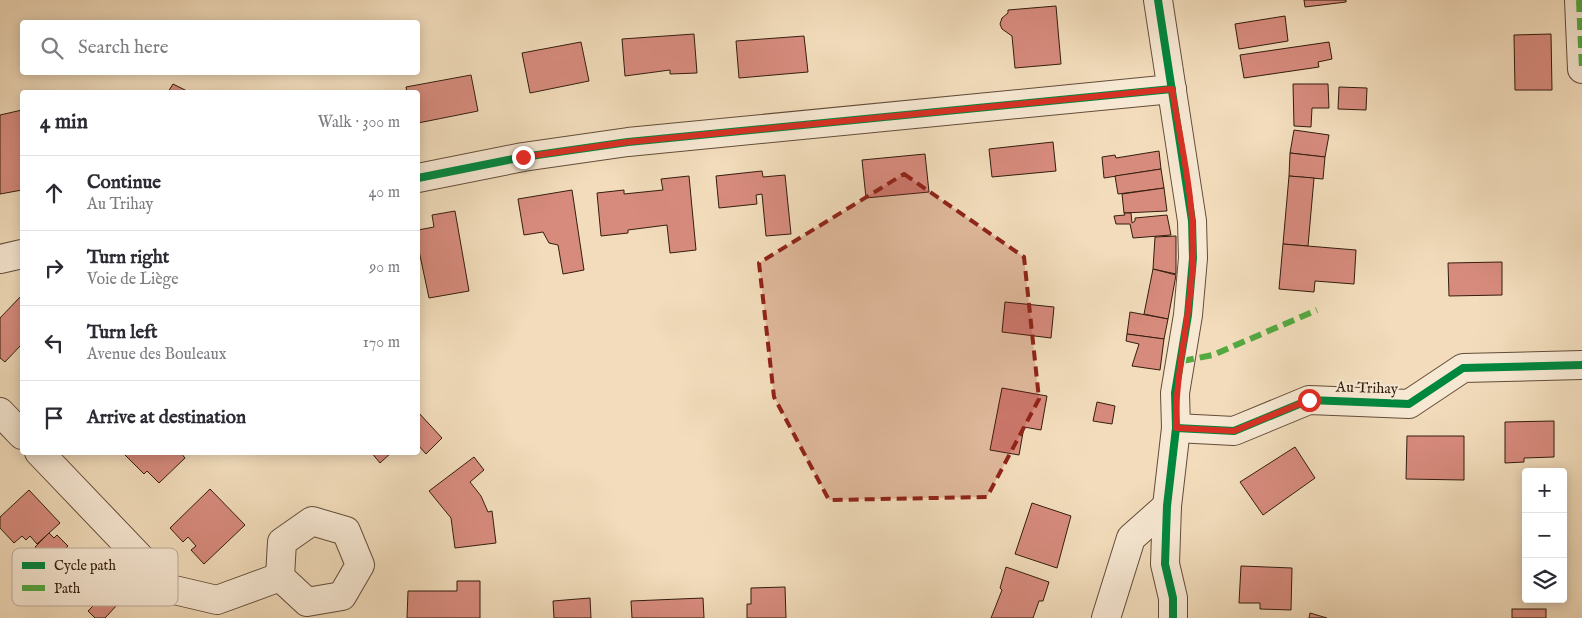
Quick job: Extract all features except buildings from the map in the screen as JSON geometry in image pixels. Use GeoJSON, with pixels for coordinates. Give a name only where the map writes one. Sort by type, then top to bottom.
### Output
{"type":"FeatureCollection","features":[{"type":"Feature","properties":{"kind":"street"},"geometry":{"type":"LineString","coordinates":[[1158,0],[1192,222],[1193,258],[1188,315],[1176,393],[1176,428],[1167,506],[1165,564],[1179,611]]}},
{"type":"Feature","properties":{"kind":"street"},"geometry":{"type":"LineString","coordinates":[[1579,0],[1582,69]]}},
{"type":"Feature","properties":{"kind":"street"},"geometry":{"type":"LineString","coordinates":[[420,178],[523,157],[628,142],[1172,89]]}},
{"type":"Feature","properties":{"kind":"street"},"geometry":{"type":"LineString","coordinates":[[0,259],[20,254]]}},
{"type":"Feature","properties":{"kind":"street","name":"Au Trihay"},"geometry":{"type":"LineString","coordinates":[[1176,428],[1234,431],[1309,400],[1409,404],[1462,368],[1582,365]]}},
{"type":"Feature","properties":{"kind":"street"},"geometry":{"type":"LineString","coordinates":[[0,412],[20,433]]}},
{"type":"Feature","properties":{"kind":"street"},"geometry":{"type":"LineString","coordinates":[[42,455],[131,548]]}},
{"type":"Feature","properties":{"kind":"street"},"geometry":{"type":"LineString","coordinates":[[1106,618],[1131,538],[1167,506]]}},
{"type":"Feature","properties":{"kind":"street"},"geometry":{"type":"LineString","coordinates":[[178,591],[217,600],[280,578]]}},
{"type":"Feature","properties":{"kind":"highlighted area"},"geometry":{"type":"Polygon","coordinates":[[[904,174],[1024,257],[1039,399],[987,497],[829,500],[774,397],[759,263],[904,174]]]}},
{"type":"Feature","properties":{"kind":"marked path"},"geometry":{"type":"LineString","coordinates":[[1579,0],[1582,69]]}},
{"type":"Feature","properties":{"kind":"marked path"},"geometry":{"type":"LineString","coordinates":[[1182,361],[1213,355],[1317,310]]}},
{"type":"Feature","properties":{"kind":"cycle path"},"geometry":{"type":"LineString","coordinates":[[1158,0],[1192,221],[1193,258],[1188,315],[1175,393],[1176,428],[1167,506],[1165,564],[1173,598],[1173,618]]}},
{"type":"Feature","properties":{"kind":"cycle path"},"geometry":{"type":"LineString","coordinates":[[420,178],[523,157],[628,142],[1172,89]]}},
{"type":"Feature","properties":{"kind":"cycle path"},"geometry":{"type":"LineString","coordinates":[[1176,428],[1234,431],[1309,400],[1409,404],[1463,368],[1582,365]]}},
{"type":"Feature","properties":{"kind":"route"},"geometry":{"type":"LineString","coordinates":[[523,157],[628,142],[1172,89],[1192,222],[1193,258],[1188,315],[1176,393],[1176,428],[1234,431],[1309,400]]}}]}
